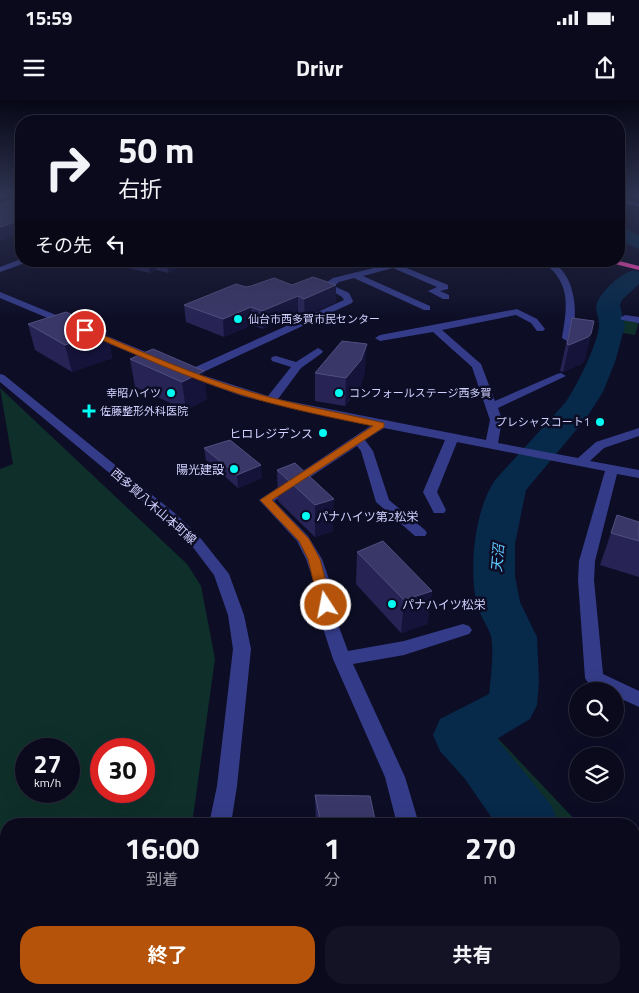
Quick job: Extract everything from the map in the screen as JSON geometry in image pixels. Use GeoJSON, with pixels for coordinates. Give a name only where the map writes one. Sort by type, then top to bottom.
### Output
{"type":"FeatureCollection","features":[{"type":"Feature","properties":{"kind":"highway"},"geometry":{"type":"LineString","coordinates":[[625,257],[639,260]]}},
{"type":"Feature","properties":{"kind":"highway"},"geometry":{"type":"LineString","coordinates":[[625,265],[639,268]]}},
{"type":"Feature","properties":{"kind":"street"},"geometry":{"type":"LineString","coordinates":[[0,270],[15,264]]}},
{"type":"Feature","properties":{"kind":"street"},"geometry":{"type":"LineString","coordinates":[[190,374],[349,301],[346,295],[330,287],[330,284],[392,267]]}},
{"type":"Feature","properties":{"kind":"street"},"geometry":{"type":"LineString","coordinates":[[398,267],[445,287],[432,291],[446,297]]}},
{"type":"Feature","properties":{"kind":"street"},"geometry":{"type":"LineString","coordinates":[[555,267],[569,290],[571,305],[567,338]]}},
{"type":"Feature","properties":{"kind":"street"},"geometry":{"type":"LineString","coordinates":[[354,276],[427,308]]}},
{"type":"Feature","properties":{"kind":"street"},"geometry":{"type":"LineString","coordinates":[[0,295],[190,374],[271,400],[380,425],[639,474]]}},
{"type":"Feature","properties":{"kind":"street"},"geometry":{"type":"LineString","coordinates":[[380,338],[518,312],[534,321],[540,329]]}},
{"type":"Feature","properties":{"kind":"street"},"geometry":{"type":"LineString","coordinates":[[624,318],[639,320]]}},
{"type":"Feature","properties":{"kind":"street"},"geometry":{"type":"LineString","coordinates":[[435,329],[477,366],[496,420],[491,446]]}},
{"type":"Feature","properties":{"kind":"street"},"geometry":{"type":"LineString","coordinates":[[271,400],[298,366],[318,351]]}},
{"type":"Feature","properties":{"kind":"street"},"geometry":{"type":"LineString","coordinates":[[276,359],[298,366]]}},
{"type":"Feature","properties":{"kind":"street"},"geometry":{"type":"LineString","coordinates":[[492,407],[561,376]]}},
{"type":"Feature","properties":{"kind":"street","name":"西多賀八木山本町線"},"geometry":{"type":"LineString","coordinates":[[0,377],[172,518],[197,543],[222,574],[236,615],[242,649],[227,786],[221,818]]}},
{"type":"Feature","properties":{"kind":"street"},"geometry":{"type":"LineString","coordinates":[[380,425],[360,440],[266,500],[303,539],[314,559],[328,619],[342,659],[395,777],[406,818]]}},
{"type":"Feature","properties":{"kind":"street"},"geometry":{"type":"LineString","coordinates":[[580,463],[600,445],[639,432]]}},
{"type":"Feature","properties":{"kind":"street"},"geometry":{"type":"LineString","coordinates":[[439,510],[430,492],[452,438]]}},
{"type":"Feature","properties":{"kind":"street"},"geometry":{"type":"LineString","coordinates":[[360,440],[367,452],[384,502],[420,533]]}},
{"type":"Feature","properties":{"kind":"street"},"geometry":{"type":"LineString","coordinates":[[612,469],[587,561],[586,580],[594,678],[639,699]]}},
{"type":"Feature","properties":{"kind":"street"},"geometry":{"type":"LineString","coordinates":[[342,659],[404,648],[463,630]]}},
{"type":"Feature","properties":{"kind":"green space"},"geometry":{"type":"Polygon","coordinates":[[[620,319],[639,321],[635,335],[617,332],[620,319]]]}},
{"type":"Feature","properties":{"kind":"green space"},"geometry":{"type":"Polygon","coordinates":[[[0,388],[187,564],[201,586],[215,659],[193,818],[0,818],[0,469],[13,464],[0,388]]]}},
{"type":"Feature","properties":{"kind":"green space"},"geometry":{"type":"Polygon","coordinates":[[[490,730],[573,818],[539,818],[472,740],[490,730]]]}},
{"type":"Feature","properties":{"kind":"building"},"geometry":{"type":"Polygon","coordinates":[[[313,277],[336,285],[304,299],[298,296],[262,311],[251,307],[223,319],[184,305],[236,284],[246,287],[274,278],[292,285],[313,277]]]}},
{"type":"Feature","properties":{"kind":"building"},"geometry":{"type":"Polygon","coordinates":[[[66,312],[107,331],[65,345],[28,324],[66,312]]]}},
{"type":"Feature","properties":{"kind":"building"},"geometry":{"type":"Polygon","coordinates":[[[572,318],[594,321],[591,334],[588,337],[569,345],[567,344],[572,318]]]}},
{"type":"Feature","properties":{"kind":"building"},"geometry":{"type":"Polygon","coordinates":[[[342,341],[367,344],[361,360],[346,378],[315,373],[342,341]]]}},
{"type":"Feature","properties":{"kind":"building"},"geometry":{"type":"Polygon","coordinates":[[[153,349],[204,371],[182,382],[130,359],[153,349]]]}},
{"type":"Feature","properties":{"kind":"building"},"geometry":{"type":"Polygon","coordinates":[[[230,440],[261,465],[237,475],[204,448],[230,440]]]}},
{"type":"Feature","properties":{"kind":"building"},"geometry":{"type":"Polygon","coordinates":[[[295,463],[334,499],[315,505],[277,470],[295,463]]]}},
{"type":"Feature","properties":{"kind":"building"},"geometry":{"type":"Polygon","coordinates":[[[617,515],[639,522],[639,541],[611,533],[617,515]]]}},
{"type":"Feature","properties":{"kind":"building"},"geometry":{"type":"Polygon","coordinates":[[[383,541],[432,591],[404,600],[357,552],[383,541]]]}},
{"type":"Feature","properties":{"kind":"building"},"geometry":{"type":"Polygon","coordinates":[[[315,795],[370,796],[375,818],[320,818],[315,795]]]}},
{"type":"Feature","properties":{"kind":"waterway","name":"天沼"},"geometry":{"type":"LineString","coordinates":[[627,237],[639,243]]}},
{"type":"Feature","properties":{"kind":"waterway","name":"天沼"},"geometry":{"type":"LineString","coordinates":[[526,818],[484,762],[459,735],[512,705],[515,682],[514,637],[498,602],[494,576],[495,544],[502,508],[508,488],[576,410],[588,392],[601,362],[612,326],[608,305],[612,297],[634,277]]}},
{"type":"Feature","properties":{"kind":"place","name":"仙台市西多賀市民センター"},"geometry":{"type":"Point","coordinates":[238,319]}},
{"type":"Feature","properties":{"kind":"place","name":"幸昭ハイツ"},"geometry":{"type":"Point","coordinates":[171,393]}},
{"type":"Feature","properties":{"kind":"place","name":"コンフォールステージ西多賀"},"geometry":{"type":"Point","coordinates":[339,393]}},
{"type":"Feature","properties":{"kind":"place","name":"佐藤整形外科医院"},"geometry":{"type":"Point","coordinates":[89,411]}},
{"type":"Feature","properties":{"kind":"place","name":"プレシャスコート1"},"geometry":{"type":"Point","coordinates":[600,422]}},
{"type":"Feature","properties":{"kind":"place","name":"ヒロレジデンス"},"geometry":{"type":"Point","coordinates":[323,433]}},
{"type":"Feature","properties":{"kind":"place","name":"陽光建設"},"geometry":{"type":"Point","coordinates":[234,469]}},
{"type":"Feature","properties":{"kind":"place","name":"パナハイツ第2松栄"},"geometry":{"type":"Point","coordinates":[306,516]}},
{"type":"Feature","properties":{"kind":"place","name":"パナハイツ松栄"},"geometry":{"type":"Point","coordinates":[392,604]}},
{"type":"Feature","properties":{"kind":"route"},"geometry":{"type":"LineString","coordinates":[[85,330],[190,374],[246,394],[380,425],[360,440],[266,500],[303,539],[314,559],[326,605]]}}]}
